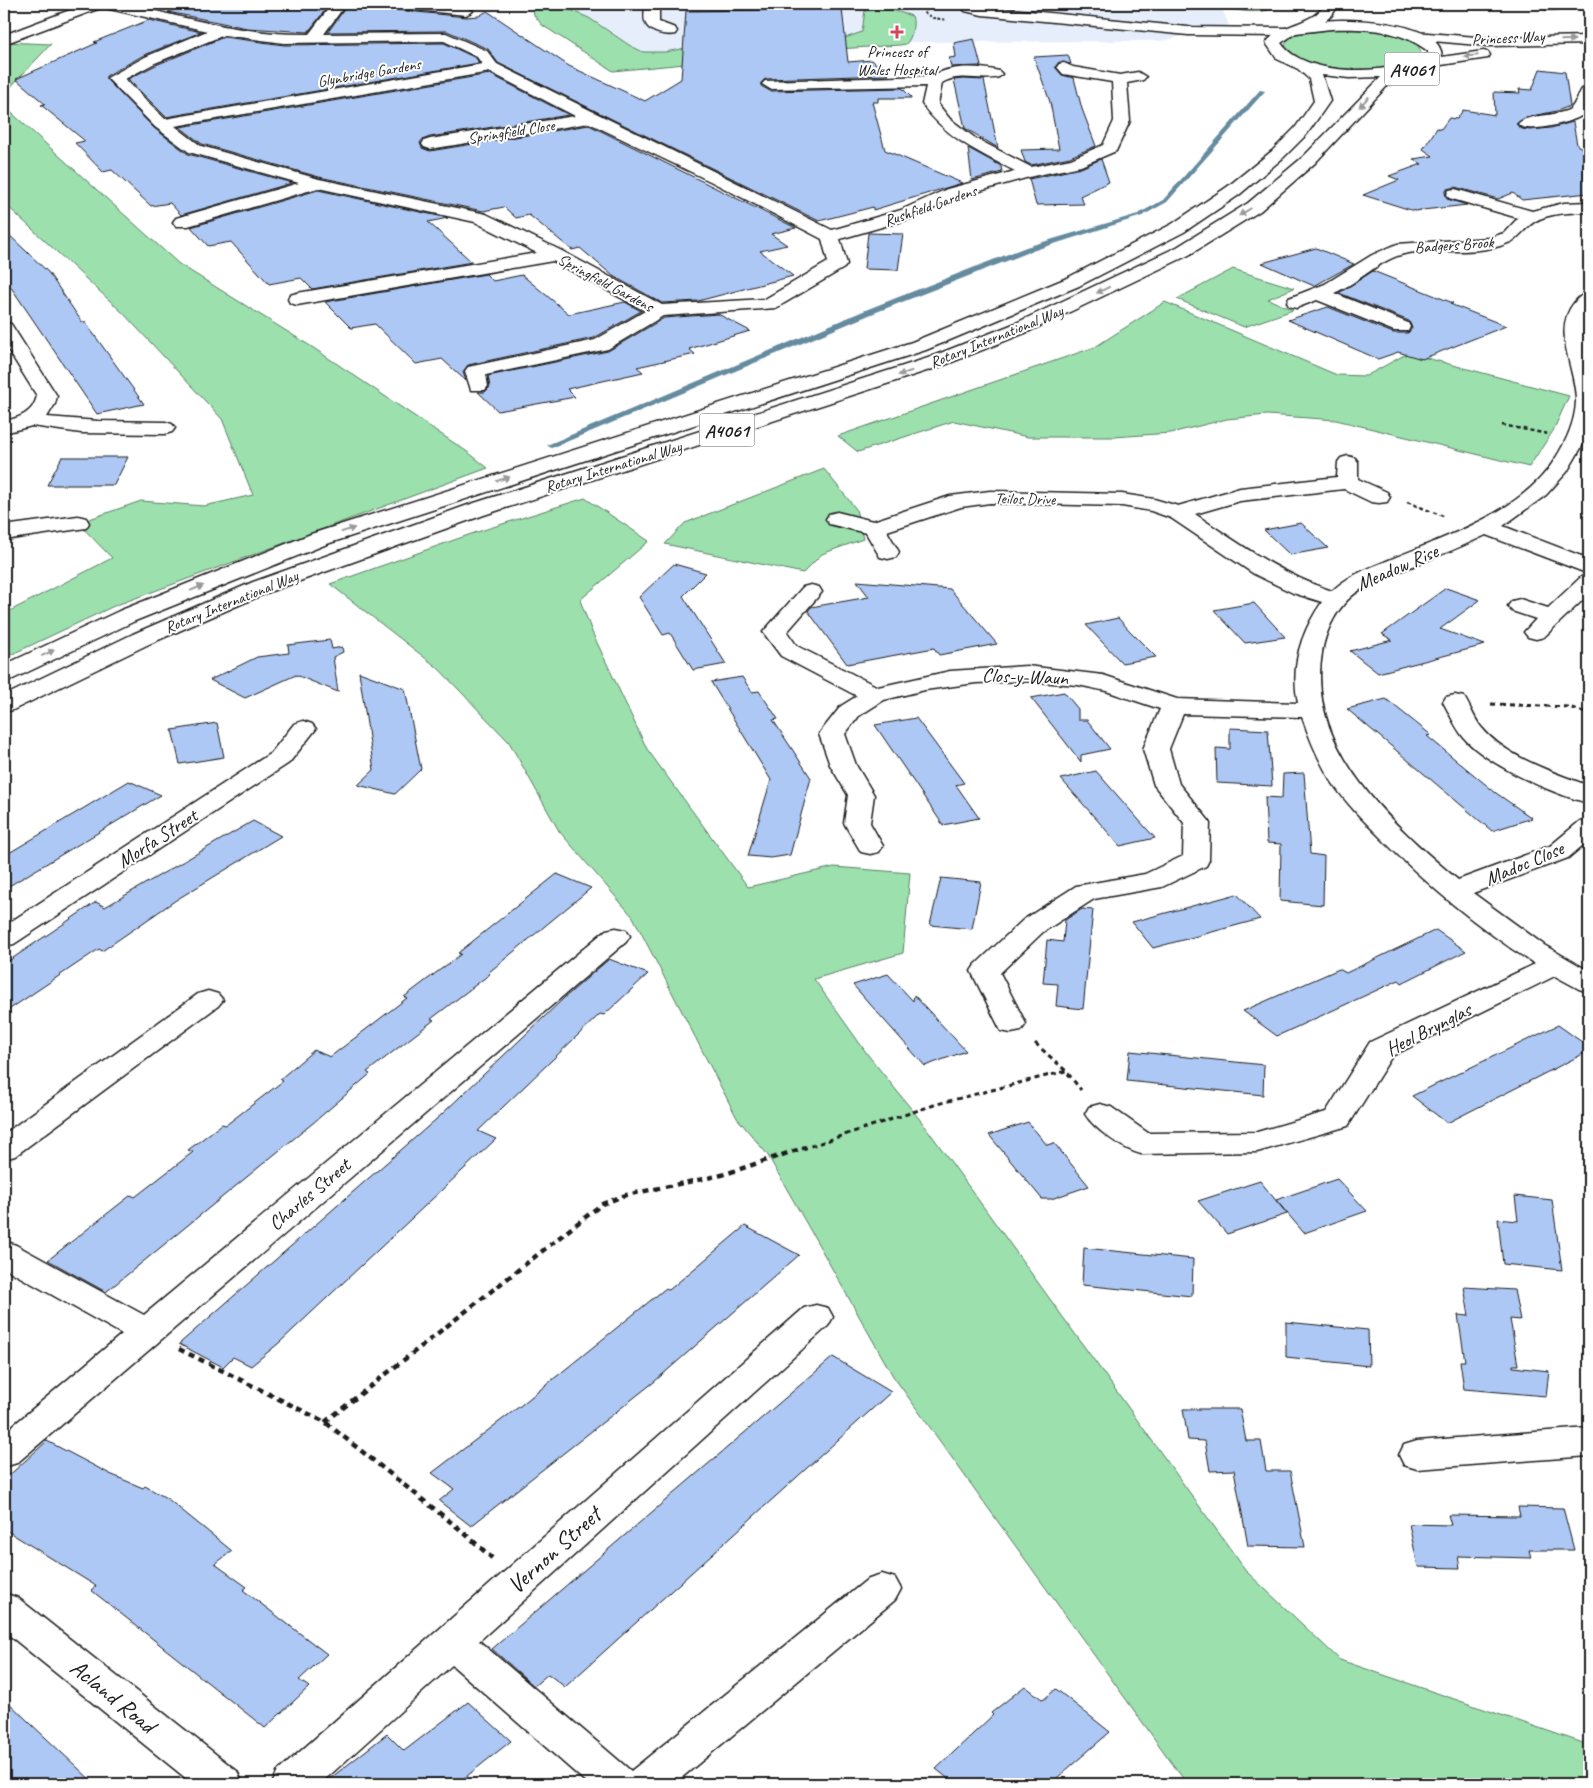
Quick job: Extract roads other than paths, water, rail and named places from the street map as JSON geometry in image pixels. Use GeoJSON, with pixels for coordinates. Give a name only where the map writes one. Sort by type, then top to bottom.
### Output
{"type":"FeatureCollection","features":[{"type":"Feature","properties":{"kind":"street"},"geometry":{"type":"LineString","coordinates":[[4,40],[98,4]]}},
{"type":"Feature","properties":{"kind":"street","name":"Glynbridge Gardens"},"geometry":{"type":"LineString","coordinates":[[106,4],[260,37],[446,37],[482,54],[492,67],[161,124]]}},
{"type":"Feature","properties":{"kind":"street"},"geometry":{"type":"LineString","coordinates":[[314,38],[339,4]]}},
{"type":"Feature","properties":{"kind":"street"},"geometry":{"type":"LineString","coordinates":[[397,4],[466,11]]}},
{"type":"Feature","properties":{"kind":"street"},"geometry":{"type":"LineString","coordinates":[[652,4],[652,23],[670,31]]}},
{"type":"Feature","properties":{"kind":"street"},"geometry":{"type":"LineString","coordinates":[[966,4],[970,8],[982,12],[1048,16],[1188,31],[1291,30]]}},
{"type":"Feature","properties":{"kind":"street"},"geometry":{"type":"LineString","coordinates":[[1282,57],[1275,50],[1273,44],[1277,37],[1325,13],[1332,4]]}},
{"type":"Feature","properties":{"kind":"street"},"geometry":{"type":"LineString","coordinates":[[1543,4],[1561,4]]}},
{"type":"Feature","properties":{"kind":"street","name":"A4061"},"geometry":{"type":"LineString","coordinates":[[1368,10],[1374,19],[1391,29]]}},
{"type":"Feature","properties":{"kind":"street","name":"A4061"},"geometry":{"type":"LineString","coordinates":[[1282,57],[1302,65],[1351,74],[1402,72],[1428,63],[1435,57],[1435,50],[1428,42],[1391,29],[1338,24],[1291,30]]}},
{"type":"Feature","properties":{"kind":"street"},"geometry":{"type":"LineString","coordinates":[[161,124],[115,78],[150,60],[226,29]]}},
{"type":"Feature","properties":{"kind":"street"},"geometry":{"type":"LineString","coordinates":[[1188,31],[1257,47],[1282,57]]}},
{"type":"Feature","properties":{"kind":"street","name":"Princess Way"},"geometry":{"type":"LineString","coordinates":[[1415,36],[1489,42],[1589,40]]}},
{"type":"Feature","properties":{"kind":"street","name":"Princess Way"},"geometry":{"type":"LineString","coordinates":[[1428,63],[1477,55],[1589,51]]}},
{"type":"Feature","properties":{"kind":"street","name":"Rotary International Way"},"geometry":{"type":"LineString","coordinates":[[4,674],[127,616],[319,539],[550,463],[919,346],[1073,282],[1178,228],[1233,191],[1278,154],[1301,131],[1322,101],[1316,78],[1302,65]]}},
{"type":"Feature","properties":{"kind":"street"},"geometry":{"type":"LineString","coordinates":[[492,67],[591,118],[718,178],[830,236]]}},
{"type":"Feature","properties":{"kind":"street"},"geometry":{"type":"LineString","coordinates":[[1064,67],[1068,71],[1119,80],[1138,78]]}},
{"type":"Feature","properties":{"kind":"street","name":"Rotary International Way"},"geometry":{"type":"LineString","coordinates":[[4,705],[141,639],[261,587],[511,499],[935,362],[1023,327],[1184,251],[1254,207],[1309,160],[1377,88],[1402,72]]}},
{"type":"Feature","properties":{"kind":"street"},"geometry":{"type":"LineString","coordinates":[[994,74],[952,74],[941,76],[935,81],[930,104],[944,122],[969,141],[1029,172]]}},
{"type":"Feature","properties":{"kind":"street","name":"Rushfield Gardens"},"geometry":{"type":"LineString","coordinates":[[830,236],[907,214],[953,193],[1010,179],[1029,172],[1075,163],[1110,148],[1122,121],[1119,80]]}},
{"type":"Feature","properties":{"kind":"street"},"geometry":{"type":"LineString","coordinates":[[770,84],[935,81]]}},
{"type":"Feature","properties":{"kind":"street"},"geometry":{"type":"LineString","coordinates":[[1526,124],[1568,118],[1578,111],[1587,92]]}},
{"type":"Feature","properties":{"kind":"street","name":"Springfield Close"},"geometry":{"type":"LineString","coordinates":[[430,144],[591,118]]}},
{"type":"Feature","properties":{"kind":"street","name":"Springfield Gardens"},"geometry":{"type":"LineString","coordinates":[[161,124],[195,149],[316,184],[480,218],[556,255],[659,311],[769,304],[838,264],[830,236]]}},
{"type":"Feature","properties":{"kind":"street"},"geometry":{"type":"LineString","coordinates":[[182,222],[316,184]]}},
{"type":"Feature","properties":{"kind":"street"},"geometry":{"type":"LineString","coordinates":[[1455,194],[1531,216],[1564,208],[1589,207]]}},
{"type":"Feature","properties":{"kind":"street","name":"Badgers Brook"},"geometry":{"type":"LineString","coordinates":[[1296,302],[1319,294],[1393,251],[1416,246],[1479,245],[1502,240],[1515,234],[1525,220],[1531,216]]}},
{"type":"Feature","properties":{"kind":"street"},"geometry":{"type":"LineString","coordinates":[[297,300],[556,255]]}},
{"type":"Feature","properties":{"kind":"street"},"geometry":{"type":"LineString","coordinates":[[1319,294],[1401,327]]}},
{"type":"Feature","properties":{"kind":"street","name":"Meadow Rise"},"geometry":{"type":"LineString","coordinates":[[1589,298],[1577,313],[1574,323],[1574,338],[1586,388],[1580,442],[1560,468],[1518,508],[1485,527],[1349,587],[1335,599],[1314,636],[1307,674],[1313,710],[1324,740],[1346,783],[1392,835],[1454,891],[1555,966],[1589,983]]}},
{"type":"Feature","properties":{"kind":"street"},"geometry":{"type":"LineString","coordinates":[[478,386],[474,371],[601,345],[659,311]]}},
{"type":"Feature","properties":{"kind":"street"},"geometry":{"type":"LineString","coordinates":[[4,328],[47,396],[43,412],[30,420],[4,427]]}},
{"type":"Feature","properties":{"kind":"street"},"geometry":{"type":"LineString","coordinates":[[30,420],[79,427],[165,428]]}},
{"type":"Feature","properties":{"kind":"street"},"geometry":{"type":"LineString","coordinates":[[1179,513],[1196,506],[1244,493],[1348,472],[1379,497]]}},
{"type":"Feature","properties":{"kind":"street","name":"Teilos Drive"},"geometry":{"type":"LineString","coordinates":[[874,528],[958,500],[990,497],[1122,500],[1154,505],[1179,513],[1262,569],[1301,588],[1335,599]]}},
{"type":"Feature","properties":{"kind":"street"},"geometry":{"type":"LineString","coordinates":[[836,520],[874,528],[888,552]]}},
{"type":"Feature","properties":{"kind":"street"},"geometry":{"type":"LineString","coordinates":[[4,533],[78,523]]}},
{"type":"Feature","properties":{"kind":"street"},"geometry":{"type":"LineString","coordinates":[[1485,527],[1589,567]]}},
{"type":"Feature","properties":{"kind":"street"},"geometry":{"type":"LineString","coordinates":[[1520,606],[1544,624],[1589,582]]}},
{"type":"Feature","properties":{"kind":"street"},"geometry":{"type":"LineString","coordinates":[[811,592],[775,632],[789,651],[875,695]]}},
{"type":"Feature","properties":{"kind":"street","name":"Clos-y-Waun"},"geometry":{"type":"LineString","coordinates":[[870,846],[858,822],[861,795],[843,765],[832,734],[850,711],[875,695],[923,682],[977,674],[1030,673],[1080,678],[1174,706],[1243,710],[1313,710]]}},
{"type":"Feature","properties":{"kind":"street"},"geometry":{"type":"LineString","coordinates":[[1455,702],[1474,735],[1502,755],[1537,773],[1589,795]]}},
{"type":"Feature","properties":{"kind":"street"},"geometry":{"type":"LineString","coordinates":[[1011,1024],[985,971],[1033,926],[1086,892],[1152,881],[1196,860],[1197,822],[1167,785],[1156,749],[1174,706]]}},
{"type":"Feature","properties":{"kind":"street","name":"Morfa Street"},"geometry":{"type":"LineString","coordinates":[[4,938],[280,758],[303,729]]}},
{"type":"Feature","properties":{"kind":"street","name":"Madoc Close"},"geometry":{"type":"LineString","coordinates":[[1454,891],[1559,852],[1589,827]]}},
{"type":"Feature","properties":{"kind":"street","name":"Charles Street"},"geometry":{"type":"LineString","coordinates":[[4,1453],[616,936]]}},
{"type":"Feature","properties":{"kind":"street","name":"Heol Brynglas"},"geometry":{"type":"LineString","coordinates":[[1100,1114],[1141,1144],[1257,1142],[1337,1119],[1381,1049],[1555,966]]}},
{"type":"Feature","properties":{"kind":"street"},"geometry":{"type":"LineString","coordinates":[[4,1149],[208,1000]]}},
{"type":"Feature","properties":{"kind":"street"},"geometry":{"type":"LineString","coordinates":[[4,1253],[145,1332]]}},
{"type":"Feature","properties":{"kind":"street","name":"Vernon Street"},"geometry":{"type":"LineString","coordinates":[[292,1784],[816,1317]]}},
{"type":"Feature","properties":{"kind":"street"},"geometry":{"type":"LineString","coordinates":[[1416,1455],[1589,1442]]}},
{"type":"Feature","properties":{"kind":"street"},"geometry":{"type":"LineString","coordinates":[[645,1784],[882,1589]]}},
{"type":"Feature","properties":{"kind":"street","name":"Acland Road"},"geometry":{"type":"LineString","coordinates":[[4,1609],[223,1784]]}},
{"type":"Feature","properties":{"kind":"street"},"geometry":{"type":"LineString","coordinates":[[452,1641],[617,1784]]}},
{"type":"Feature","properties":{"kind":"waterway"},"geometry":{"type":"LineString","coordinates":[[1427,9],[1437,4]]}},
{"type":"Feature","properties":{"kind":"waterway"},"geometry":{"type":"LineString","coordinates":[[551,445],[871,311],[1029,249],[1140,215],[1165,201],[1262,91]]}},
{"type":"Feature","properties":{"kind":"place","name":"Princess of Wales Hospital"},"geometry":{"type":"Point","coordinates":[897,32]}}]}
